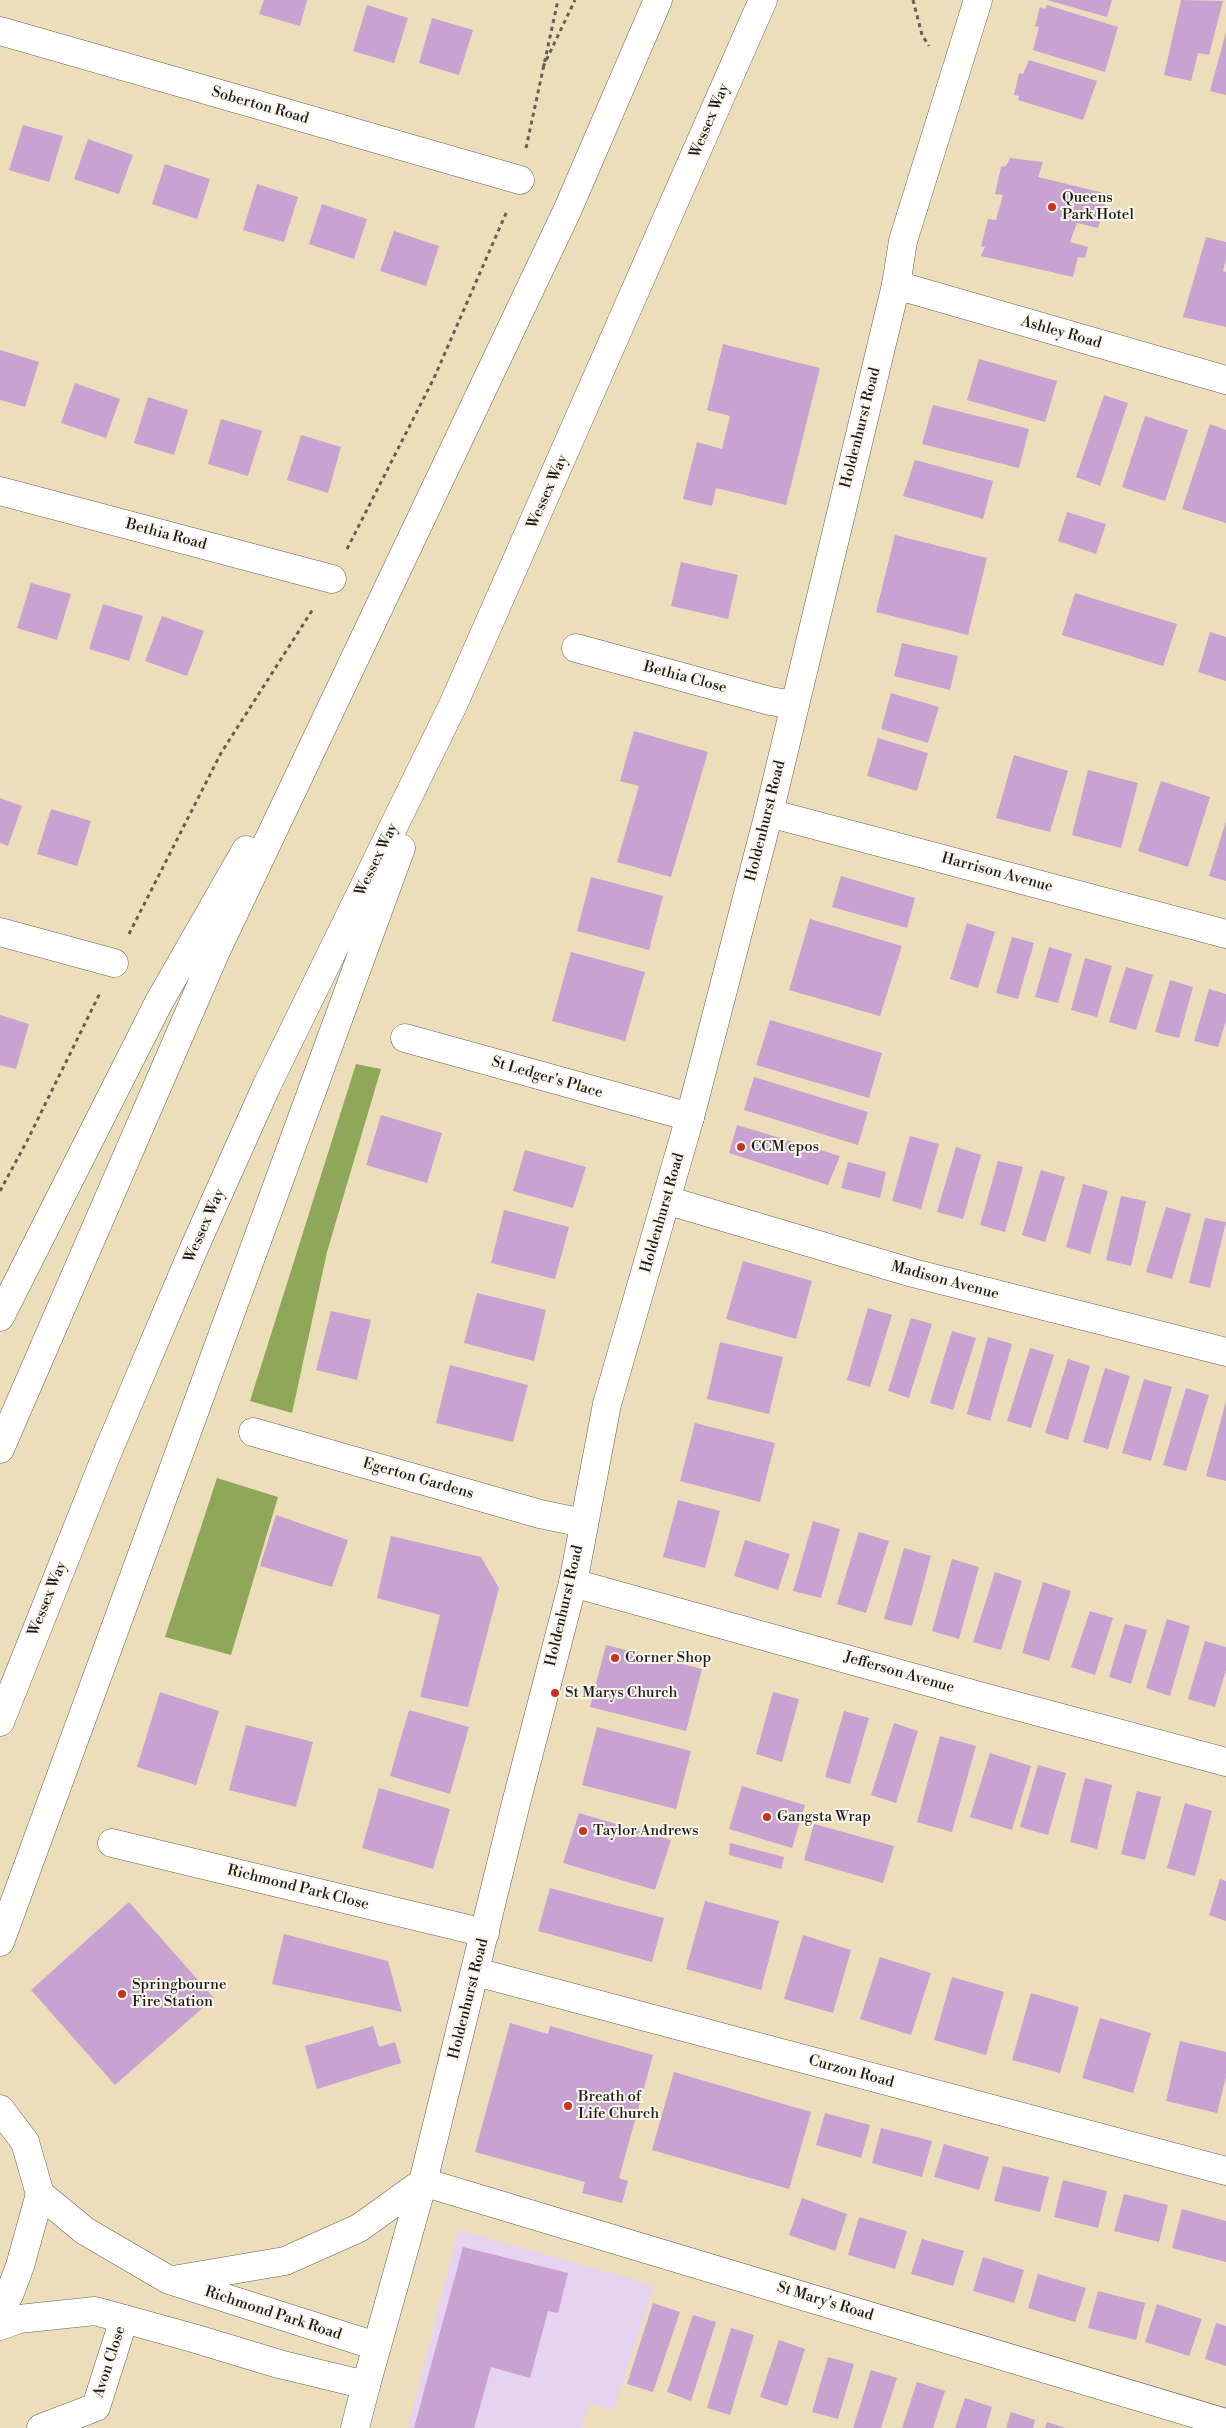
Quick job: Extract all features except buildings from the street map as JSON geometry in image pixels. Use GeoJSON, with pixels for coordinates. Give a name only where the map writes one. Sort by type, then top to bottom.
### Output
{"type":"FeatureCollection","features":[{"type":"Feature","properties":{"kind":"main road"},"geometry":{"type":"LineString","coordinates":[[0,1449],[216,951],[567,211],[658,0]]}},
{"type":"Feature","properties":{"kind":"main road","name":"Wessex Way"},"geometry":{"type":"LineString","coordinates":[[0,1722],[106,1456],[200,1237],[268,1085],[453,705],[763,0]]}},
{"type":"Feature","properties":{"kind":"main road","name":"Holdenhurst Road"},"geometry":{"type":"LineString","coordinates":[[356,2428],[376,2346],[423,2182],[573,1583],[583,1523],[608,1404],[690,1117],[769,813],[896,285],[903,241],[978,0]]}},
{"type":"Feature","properties":{"kind":"main road","name":"Soberton Road"},"geometry":{"type":"LineString","coordinates":[[0,31],[520,180]]}},
{"type":"Feature","properties":{"kind":"main road","name":"Ashley Road"},"geometry":{"type":"LineString","coordinates":[[896,285],[1226,380]]}},
{"type":"Feature","properties":{"kind":"main road","name":"Bethia Road"},"geometry":{"type":"LineString","coordinates":[[0,491],[332,579]]}},
{"type":"Feature","properties":{"kind":"main road","name":"Bethia Close"},"geometry":{"type":"LineString","coordinates":[[576,648],[770,701],[794,705]]}},
{"type":"Feature","properties":{"kind":"main road"},"geometry":{"type":"LineString","coordinates":[[0,1317],[159,1002],[360,649]]}},
{"type":"Feature","properties":{"kind":"main road"},"geometry":{"type":"LineString","coordinates":[[0,1942],[453,705]]}},
{"type":"Feature","properties":{"kind":"main road","name":"Harrison Avenue"},"geometry":{"type":"LineString","coordinates":[[769,813],[1226,934]]}},
{"type":"Feature","properties":{"kind":"main road"},"geometry":{"type":"LineString","coordinates":[[0,932],[114,964]]}},
{"type":"Feature","properties":{"kind":"main road","name":"St Ledger's Place"},"geometry":{"type":"LineString","coordinates":[[405,1038],[690,1117]]}},
{"type":"Feature","properties":{"kind":"main road","name":"Madison Avenue"},"geometry":{"type":"LineString","coordinates":[[666,1200],[913,1273],[1226,1352]]}},
{"type":"Feature","properties":{"kind":"main road","name":"Egerton Gardens"},"geometry":{"type":"LineString","coordinates":[[253,1432],[540,1514],[583,1523]]}},
{"type":"Feature","properties":{"kind":"main road","name":"Jefferson Avenue"},"geometry":{"type":"LineString","coordinates":[[573,1583],[983,1697],[1226,1762]]}},
{"type":"Feature","properties":{"kind":"main road","name":"Richmond Park Close"},"geometry":{"type":"LineString","coordinates":[[112,1843],[484,1933]]}},
{"type":"Feature","properties":{"kind":"main road","name":"Curzon Road"},"geometry":{"type":"LineString","coordinates":[[476,1972],[1226,2171]]}},
{"type":"Feature","properties":{"kind":"main road"},"geometry":{"type":"LineString","coordinates":[[0,2109],[25,2142],[40,2194],[17,2273],[9,2295],[0,2306]]}},
{"type":"Feature","properties":{"kind":"main road"},"geometry":{"type":"LineString","coordinates":[[169,2280],[285,2261],[359,2228],[423,2182]]}},
{"type":"Feature","properties":{"kind":"main road","name":"St Mary's Road"},"geometry":{"type":"LineString","coordinates":[[423,2182],[1226,2423]]}},
{"type":"Feature","properties":{"kind":"main road","name":"Richmond Park Road"},"geometry":{"type":"LineString","coordinates":[[40,2194],[85,2231],[169,2280],[376,2346]]}},
{"type":"Feature","properties":{"kind":"main road"},"geometry":{"type":"LineString","coordinates":[[0,2326],[20,2319],[95,2311],[279,2364],[366,2385]]}},
{"type":"Feature","properties":{"kind":"main road","name":"Avon Close"},"geometry":{"type":"LineString","coordinates":[[41,2428],[86,2419],[96,2407],[124,2319]]}},
{"type":"Feature","properties":{"kind":"path"},"geometry":{"type":"LineString","coordinates":[[0,1191],[28,1141],[114,964],[221,753],[332,579],[434,378],[520,180],[541,70],[558,0]]}},
{"type":"Feature","properties":{"kind":"path"},"geometry":{"type":"LineString","coordinates":[[541,70],[576,0]]}},
{"type":"Feature","properties":{"kind":"shaded area"},"geometry":{"type":"Polygon","coordinates":[[[458,2230],[654,2285],[614,2410],[589,2403],[582,2428],[408,2428],[458,2230]]]}},
{"type":"Feature","properties":{"kind":"green space"},"geometry":{"type":"Polygon","coordinates":[[[356,1064],[381,1069],[327,1252],[292,1413],[250,1401],[356,1064]]]}},
{"type":"Feature","properties":{"kind":"green space"},"geometry":{"type":"Polygon","coordinates":[[[217,1478],[278,1497],[231,1655],[165,1637],[217,1478]]]}},
{"type":"Feature","properties":{"kind":"place","name":"Queens Park Hotel"},"geometry":{"type":"Point","coordinates":[1052,207]}},
{"type":"Feature","properties":{"kind":"place","name":"CCM epos"},"geometry":{"type":"Point","coordinates":[741,1147]}},
{"type":"Feature","properties":{"kind":"place","name":"Corner Shop"},"geometry":{"type":"Point","coordinates":[615,1658]}},
{"type":"Feature","properties":{"kind":"place","name":"St Marys Church"},"geometry":{"type":"Point","coordinates":[555,1693]}},
{"type":"Feature","properties":{"kind":"place","name":"Gangsta Wrap"},"geometry":{"type":"Point","coordinates":[767,1817]}},
{"type":"Feature","properties":{"kind":"place","name":"Taylor Andrews"},"geometry":{"type":"Point","coordinates":[583,1831]}},
{"type":"Feature","properties":{"kind":"place","name":"Springbourne Fire Station"},"geometry":{"type":"Point","coordinates":[122,1994]}},
{"type":"Feature","properties":{"kind":"place","name":"Breath of Life Church"},"geometry":{"type":"Point","coordinates":[568,2106]}}]}
